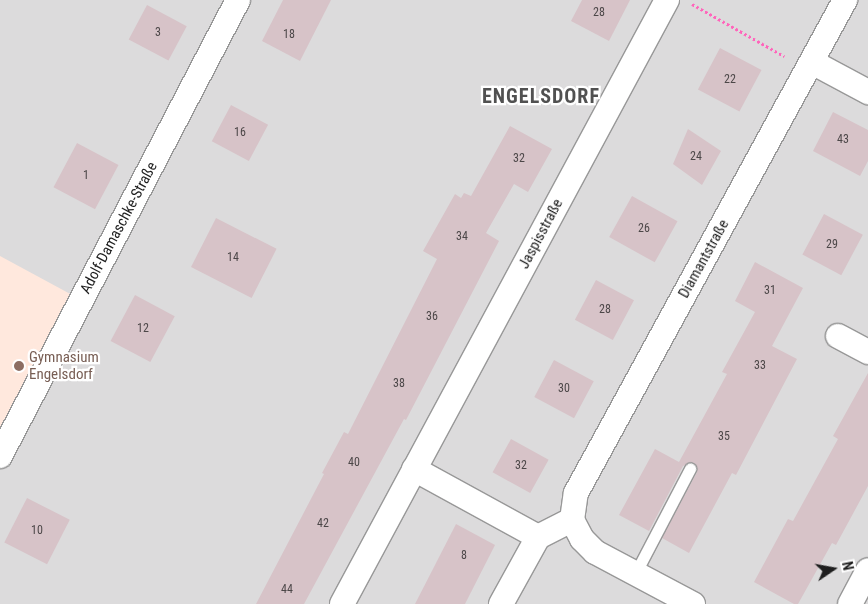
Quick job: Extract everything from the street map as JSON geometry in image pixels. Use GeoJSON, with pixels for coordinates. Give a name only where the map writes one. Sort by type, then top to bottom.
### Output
{"type":"FeatureCollection","features":[{"type":"Feature","properties":{"kind":"street","name":"Adolf-Damaschke-Straße"},"geometry":{"type":"LineString","coordinates":[[0,456],[238,0]]}},
{"type":"Feature","properties":{"kind":"street","name":"Jaspisstraße"},"geometry":{"type":"LineString","coordinates":[[342,604],[668,0]]}},
{"type":"Feature","properties":{"kind":"street","name":"Diamantstraße"},"geometry":{"type":"LineString","coordinates":[[572,520],[576,493],[845,0]]}},
{"type":"Feature","properties":{"kind":"street"},"geometry":{"type":"LineString","coordinates":[[810,66],[868,92]]}},
{"type":"Feature","properties":{"kind":"street"},"geometry":{"type":"LineString","coordinates":[[838,336],[868,352]]}},
{"type":"Feature","properties":{"kind":"street"},"geometry":{"type":"LineString","coordinates":[[414,469],[538,537]]}},
{"type":"Feature","properties":{"kind":"street"},"geometry":{"type":"LineString","coordinates":[[502,604],[538,537],[572,520],[582,539],[595,552],[693,604]]}},
{"type":"Feature","properties":{"kind":"street"},"geometry":{"type":"LineString","coordinates":[[850,604],[868,570]]}},
{"type":"Feature","properties":{"kind":"lane"},"geometry":{"type":"LineString","coordinates":[[635,574],[690,469]]}},
{"type":"Feature","properties":{"kind":"path"},"geometry":{"type":"LineString","coordinates":[[685,0],[810,66]]}},
{"type":"Feature","properties":{"kind":"shaded area"},"geometry":{"type":"Polygon","coordinates":[[[0,0],[868,0],[868,604],[0,604],[0,0]]]}},
{"type":"Feature","properties":{"kind":"shaded area","name":"Gymnasium Engelsdorf"},"geometry":{"type":"Polygon","coordinates":[[[0,256],[74,296],[0,437],[0,256]]]}},
{"type":"Feature","properties":{"kind":"building"},"geometry":{"type":"Polygon","coordinates":[[[283,0],[331,0],[300,61],[262,41],[283,0]]]}},
{"type":"Feature","properties":{"kind":"building"},"geometry":{"type":"Polygon","coordinates":[[[582,0],[630,0],[609,41],[571,21],[582,0]]]}},
{"type":"Feature","properties":{"kind":"building"},"geometry":{"type":"Polygon","coordinates":[[[147,5],[187,26],[168,61],[129,39],[147,5]]]}},
{"type":"Feature","properties":{"kind":"building"},"geometry":{"type":"Polygon","coordinates":[[[720,48],[761,70],[739,112],[698,89],[720,48]]]}},
{"type":"Feature","properties":{"kind":"building"},"geometry":{"type":"Polygon","coordinates":[[[231,105],[268,125],[249,161],[212,141],[231,105]]]}},
{"type":"Feature","properties":{"kind":"building"},"geometry":{"type":"Polygon","coordinates":[[[833,112],[868,130],[868,161],[860,176],[813,151],[833,112]]]}},
{"type":"Feature","properties":{"kind":"building"},"geometry":{"type":"Polygon","coordinates":[[[510,126],[552,149],[528,192],[514,184],[486,233],[499,241],[406,420],[404,419],[304,604],[256,604],[344,432],[348,434],[437,259],[423,251],[455,194],[461,198],[464,193],[471,196],[510,126]]]}},
{"type":"Feature","properties":{"kind":"building"},"geometry":{"type":"Polygon","coordinates":[[[688,129],[721,151],[702,185],[673,164],[688,129]]]}},
{"type":"Feature","properties":{"kind":"building"},"geometry":{"type":"Polygon","coordinates":[[[77,143],[118,165],[95,209],[54,187],[77,143]]]}},
{"type":"Feature","properties":{"kind":"building"},"geometry":{"type":"Polygon","coordinates":[[[632,196],[677,221],[655,262],[609,237],[632,196]]]}},
{"type":"Feature","properties":{"kind":"building"},"geometry":{"type":"Polygon","coordinates":[[[824,214],[863,235],[841,275],[802,255],[824,214]]]}},
{"type":"Feature","properties":{"kind":"building"},"geometry":{"type":"Polygon","coordinates":[[[216,218],[277,249],[252,298],[191,267],[216,218]]]}},
{"type":"Feature","properties":{"kind":"building"},"geometry":{"type":"Polygon","coordinates":[[[755,262],[803,288],[772,346],[797,359],[736,475],[732,473],[689,553],[662,538],[697,472],[694,463],[683,466],[649,531],[619,515],[655,449],[679,462],[727,374],[722,372],[755,312],[735,301],[755,262]]]}},
{"type":"Feature","properties":{"kind":"building"},"geometry":{"type":"Polygon","coordinates":[[[596,280],[634,300],[613,340],[575,320],[596,280]]]}},
{"type":"Feature","properties":{"kind":"building"},"geometry":{"type":"Polygon","coordinates":[[[135,295],[175,316],[150,362],[111,341],[135,295]]]}},
{"type":"Feature","properties":{"kind":"building"},"geometry":{"type":"Polygon","coordinates":[[[554,360],[594,381],[574,418],[534,397],[554,360]]]}},
{"type":"Feature","properties":{"kind":"building"},"geometry":{"type":"Polygon","coordinates":[[[868,373],[868,486],[836,545],[832,543],[798,604],[794,604],[754,582],[788,519],[793,521],[838,439],[833,436],[868,373]]]}},
{"type":"Feature","properties":{"kind":"building"},"geometry":{"type":"Polygon","coordinates":[[[511,439],[549,460],[530,493],[493,472],[511,439]]]}},
{"type":"Feature","properties":{"kind":"building"},"geometry":{"type":"Polygon","coordinates":[[[27,498],[70,520],[47,564],[4,543],[27,498]]]}},
{"type":"Feature","properties":{"kind":"building"},"geometry":{"type":"Polygon","coordinates":[[[456,524],[495,545],[465,604],[415,604],[456,524]]]}},
{"type":"Feature","properties":{"kind":"place","name":"Gymnasium Engelsdorf"},"geometry":{"type":"Point","coordinates":[19,366]}},
{"type":"Feature","properties":{"kind":"district","name":"ENGELSDORF"},"geometry":{"type":"Point","coordinates":[541,96]}}]}
